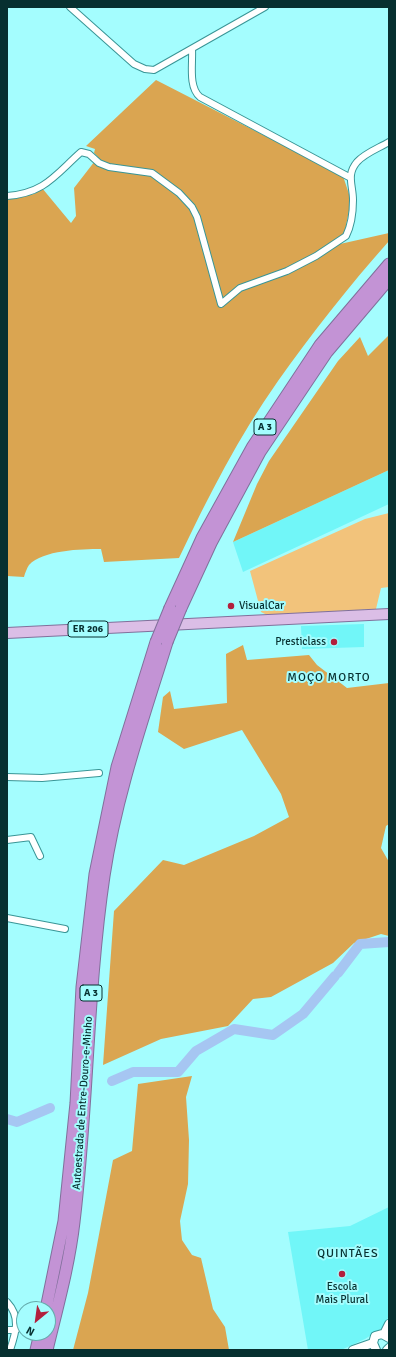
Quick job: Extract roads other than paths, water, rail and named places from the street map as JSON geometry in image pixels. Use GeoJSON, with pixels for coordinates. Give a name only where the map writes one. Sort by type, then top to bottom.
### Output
{"type":"FeatureCollection","features":[{"type":"Feature","properties":{"kind":"highway","name":"Autoestrada de Entre-Douro-e-Minho"},"geometry":{"type":"LineString","coordinates":[[48,1301],[64,1221],[76,1103],[82,987],[95,874],[117,767],[162,642],[202,538],[253,446],[320,345],[389,264]]}},
{"type":"Feature","properties":{"kind":"highway","name":"Autoestrada de Entre-Douro-e-Minho"},"geometry":{"type":"LineString","coordinates":[[175,608],[260,452],[327,352],[389,279]]}},
{"type":"Feature","properties":{"kind":"highway","name":"Autoestrada de Entre-Douro-e-Minho"},"geometry":{"type":"LineString","coordinates":[[47,1350],[65,1276],[74,1223],[92,988],[104,875],[127,770],[162,642]]}},
{"type":"Feature","properties":{"kind":"main road","name":"ER 206"},"geometry":{"type":"LineString","coordinates":[[7,633],[389,614]]}},
{"type":"Feature","properties":{"kind":"street"},"geometry":{"type":"LineString","coordinates":[[70,7],[134,64],[145,69],[154,70],[265,7]]}},
{"type":"Feature","properties":{"kind":"street"},"geometry":{"type":"LineString","coordinates":[[192,49],[193,85],[194,91],[200,97],[349,177]]}},
{"type":"Feature","properties":{"kind":"street"},"geometry":{"type":"LineString","coordinates":[[7,196],[36,190],[44,186],[82,152],[89,154],[99,163],[109,167],[152,173],[179,193],[192,207],[197,217],[206,247],[221,304],[240,288],[287,271],[316,256],[346,236],[353,202],[349,177],[360,159],[389,142]]}},
{"type":"Feature","properties":{"kind":"street"},"geometry":{"type":"LineString","coordinates":[[7,777],[42,778],[99,774]]}},
{"type":"Feature","properties":{"kind":"street"},"geometry":{"type":"LineString","coordinates":[[7,840],[31,837],[40,856]]}},
{"type":"Feature","properties":{"kind":"street"},"geometry":{"type":"LineString","coordinates":[[7,918],[65,929]]}},
{"type":"Feature","properties":{"kind":"street"},"geometry":{"type":"LineString","coordinates":[[7,1302],[16,1318]]}},
{"type":"Feature","properties":{"kind":"street"},"geometry":{"type":"LineString","coordinates":[[353,1350],[374,1346],[377,1335],[387,1336],[389,1324]]}},
{"type":"Feature","properties":{"kind":"street"},"geometry":{"type":"LineString","coordinates":[[7,1330],[16,1330],[10,1350]]}},
{"type":"Feature","properties":{"kind":"waterway"},"geometry":{"type":"LineString","coordinates":[[338,973],[360,944],[389,942]]}},
{"type":"Feature","properties":{"kind":"waterway"},"geometry":{"type":"LineString","coordinates":[[112,1081],[133,1072],[178,1072],[196,1051],[234,1029],[273,1035],[303,1014],[335,976]]}},
{"type":"Feature","properties":{"kind":"waterway"},"geometry":{"type":"LineString","coordinates":[[7,1119],[17,1122],[50,1108]]}},
{"type":"Feature","properties":{"kind":"place","name":"VisualCar"},"geometry":{"type":"Point","coordinates":[231,606]}},
{"type":"Feature","properties":{"kind":"place","name":"Presticlass"},"geometry":{"type":"Point","coordinates":[334,642]}},
{"type":"Feature","properties":{"kind":"place","name":"Escola Mais Plural"},"geometry":{"type":"Point","coordinates":[342,1274]}},
{"type":"Feature","properties":{"kind":"district","name":"MOÇO MORTO"},"geometry":{"type":"Point","coordinates":[329,678]}},
{"type":"Feature","properties":{"kind":"district","name":"QUINTÃES"},"geometry":{"type":"Point","coordinates":[348,1254]}}]}
